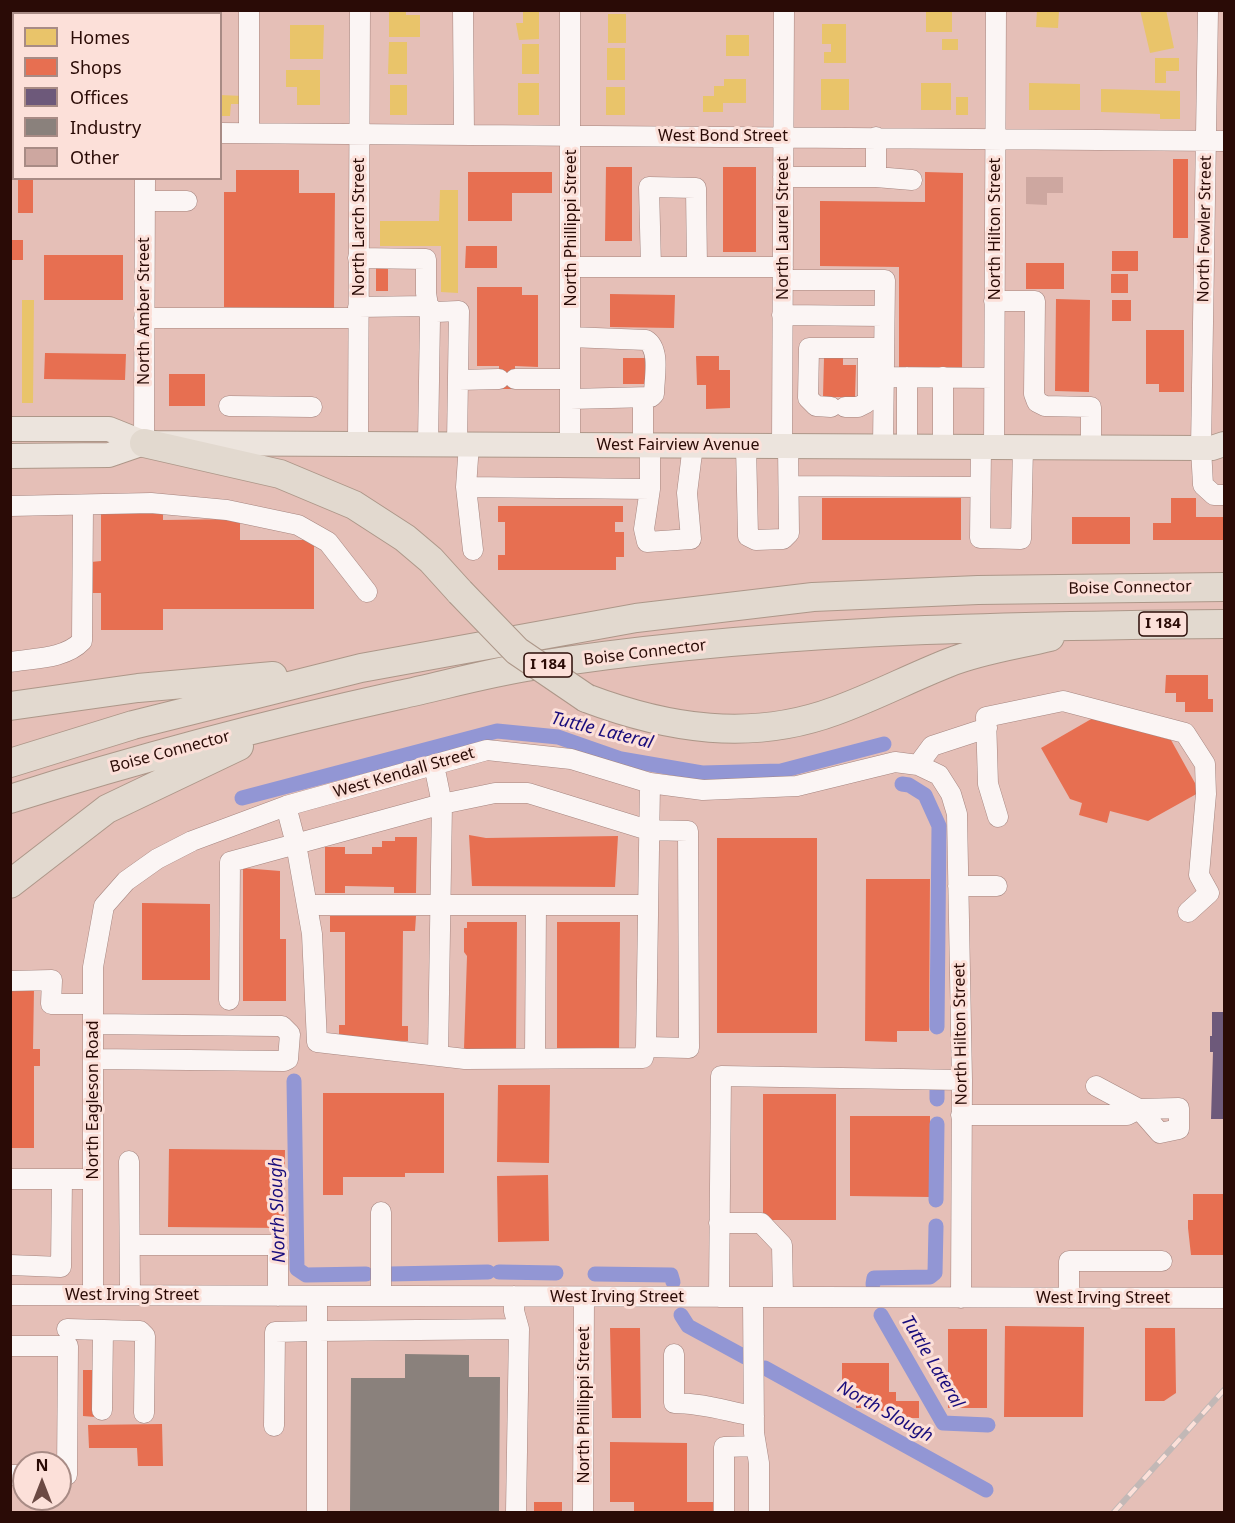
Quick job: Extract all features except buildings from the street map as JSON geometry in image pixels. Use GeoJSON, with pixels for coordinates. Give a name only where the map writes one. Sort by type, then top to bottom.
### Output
{"type":"FeatureCollection","features":[{"type":"Feature","properties":{"kind":"highway"},"geometry":{"type":"LineString","coordinates":[[144,443],[280,474],[354,506],[405,538],[431,560],[517,651],[586,698],[635,716],[721,730],[778,726],[834,712],[951,662],[1102,625]]}},
{"type":"Feature","properties":{"kind":"highway","name":"Boise Connector"},"geometry":{"type":"LineString","coordinates":[[10,763],[133,725],[361,668],[636,618],[813,597],[978,590],[1224,587]]}},
{"type":"Feature","properties":{"kind":"highway","name":"Boise Connector"},"geometry":{"type":"LineString","coordinates":[[10,799],[115,766],[299,717],[525,668],[741,641],[966,627],[1224,624]]}},
{"type":"Feature","properties":{"kind":"highway"},"geometry":{"type":"LineString","coordinates":[[10,706],[138,688],[361,668]]}},
{"type":"Feature","properties":{"kind":"highway"},"geometry":{"type":"LineString","coordinates":[[10,884],[107,809],[299,717]]}},
{"type":"Feature","properties":{"kind":"main road","name":"West Fairview Avenue"},"geometry":{"type":"LineString","coordinates":[[10,429],[109,429],[144,443]]}},
{"type":"Feature","properties":{"kind":"main road","name":"West Fairview Avenue"},"geometry":{"type":"LineString","coordinates":[[10,456],[109,455],[144,443],[1216,449]]}},
{"type":"Feature","properties":{"kind":"street"},"geometry":{"type":"LineString","coordinates":[[249,10],[249,133]]}},
{"type":"Feature","properties":{"kind":"street","name":"North Larch Street"},"geometry":{"type":"LineString","coordinates":[[358,444],[360,10]]}},
{"type":"Feature","properties":{"kind":"street"},"geometry":{"type":"LineString","coordinates":[[463,10],[464,134]]}},
{"type":"Feature","properties":{"kind":"street","name":"North Phillippi Street"},"geometry":{"type":"LineString","coordinates":[[570,10],[570,445]]}},
{"type":"Feature","properties":{"kind":"street","name":"North Laurel Street"},"geometry":{"type":"LineString","coordinates":[[746,446],[748,536],[751,539],[786,538],[789,533],[789,486],[785,446],[782,347],[784,10]]}},
{"type":"Feature","properties":{"kind":"street","name":"North Hilton Street"},"geometry":{"type":"LineString","coordinates":[[996,10],[994,378],[987,447],[980,487],[980,538],[1021,539],[1023,447]]}},
{"type":"Feature","properties":{"kind":"street","name":"North Fowler Street"},"geometry":{"type":"LineString","coordinates":[[1208,10],[1216,140],[1216,449],[1203,485],[1214,495],[1224,495]]}},
{"type":"Feature","properties":{"kind":"street","name":"West Bond Street"},"geometry":{"type":"LineString","coordinates":[[222,133],[1216,140]]}},
{"type":"Feature","properties":{"kind":"street"},"geometry":{"type":"LineString","coordinates":[[876,136],[876,177]]}},
{"type":"Feature","properties":{"kind":"street"},"geometry":{"type":"LineString","coordinates":[[783,177],[876,177],[912,180]]}},
{"type":"Feature","properties":{"kind":"street","name":"North Amber Street"},"geometry":{"type":"LineString","coordinates":[[144,443],[145,180]]}},
{"type":"Feature","properties":{"kind":"street"},"geometry":{"type":"LineString","coordinates":[[651,267],[649,187],[696,188],[697,267]]}},
{"type":"Feature","properties":{"kind":"street"},"geometry":{"type":"LineString","coordinates":[[145,201],[187,201]]}},
{"type":"Feature","properties":{"kind":"street"},"geometry":{"type":"LineString","coordinates":[[358,258],[426,259],[430,318],[428,444]]}},
{"type":"Feature","properties":{"kind":"street"},"geometry":{"type":"LineString","coordinates":[[570,267],[697,267],[885,280],[884,316],[866,403],[858,407],[816,406],[808,398],[809,348]]}},
{"type":"Feature","properties":{"kind":"street"},"geometry":{"type":"LineString","coordinates":[[994,301],[1035,301],[1034,394],[1037,402],[1045,406],[1091,407],[1091,447]]}},
{"type":"Feature","properties":{"kind":"street"},"geometry":{"type":"LineString","coordinates":[[144,318],[358,313],[428,306],[436,312],[459,311],[459,380],[466,487],[473,550]]}},
{"type":"Feature","properties":{"kind":"street"},"geometry":{"type":"LineString","coordinates":[[782,315],[884,316]]}},
{"type":"Feature","properties":{"kind":"street"},"geometry":{"type":"LineString","coordinates":[[459,380],[507,380],[643,399],[654,394],[654,351],[651,343],[646,340],[570,337]]}},
{"type":"Feature","properties":{"kind":"street"},"geometry":{"type":"LineString","coordinates":[[782,347],[876,348]]}},
{"type":"Feature","properties":{"kind":"street"},"geometry":{"type":"LineString","coordinates":[[876,348],[884,377],[895,446]]}},
{"type":"Feature","properties":{"kind":"street"},"geometry":{"type":"LineString","coordinates":[[884,377],[994,378]]}},
{"type":"Feature","properties":{"kind":"street"},"geometry":{"type":"LineString","coordinates":[[895,446],[907,377]]}},
{"type":"Feature","properties":{"kind":"street"},"geometry":{"type":"LineString","coordinates":[[943,377],[943,447]]}},
{"type":"Feature","properties":{"kind":"street"},"geometry":{"type":"LineString","coordinates":[[643,399],[650,489],[644,529],[647,542],[692,539],[687,493],[693,445]]}},
{"type":"Feature","properties":{"kind":"street"},"geometry":{"type":"LineString","coordinates":[[229,406],[312,407]]}},
{"type":"Feature","properties":{"kind":"street"},"geometry":{"type":"LineString","coordinates":[[789,486],[980,487]]}},
{"type":"Feature","properties":{"kind":"street"},"geometry":{"type":"LineString","coordinates":[[466,487],[650,489]]}},
{"type":"Feature","properties":{"kind":"street"},"geometry":{"type":"LineString","coordinates":[[10,506],[151,503],[227,510],[298,525],[328,542],[367,592]]}},
{"type":"Feature","properties":{"kind":"street"},"geometry":{"type":"LineString","coordinates":[[10,662],[57,655],[74,649],[82,641],[83,506]]}},
{"type":"Feature","properties":{"kind":"street"},"geometry":{"type":"LineString","coordinates":[[998,816],[988,784],[986,717],[1063,700],[1185,733],[1206,764],[1206,794],[1199,875],[1217,893],[1188,912]]}},
{"type":"Feature","properties":{"kind":"street"},"geometry":{"type":"LineString","coordinates":[[918,765],[932,747],[987,728]]}},
{"type":"Feature","properties":{"kind":"street","name":"West Kendall Street"},"geometry":{"type":"LineString","coordinates":[[104,906],[126,881],[157,859],[192,841],[286,806],[487,750],[571,759],[650,783],[703,790],[750,790],[797,786],[895,762],[918,765],[939,775]]}},
{"type":"Feature","properties":{"kind":"street"},"geometry":{"type":"LineString","coordinates":[[434,765],[442,804],[438,1056]]}},
{"type":"Feature","properties":{"kind":"street","name":"North Hilton Street"},"geometry":{"type":"LineString","coordinates":[[939,775],[951,794],[957,814],[962,1080],[961,1298]]}},
{"type":"Feature","properties":{"kind":"street"},"geometry":{"type":"LineString","coordinates":[[286,806],[296,844],[312,934],[317,1042],[465,1059],[643,1058],[646,1047],[650,783]]}},
{"type":"Feature","properties":{"kind":"street"},"geometry":{"type":"LineString","coordinates":[[229,1000],[230,862],[442,804],[495,793],[528,793],[648,830],[688,831],[689,1048],[646,1047]]}},
{"type":"Feature","properties":{"kind":"street"},"geometry":{"type":"LineString","coordinates":[[958,886],[997,886]]}},
{"type":"Feature","properties":{"kind":"street"},"geometry":{"type":"LineString","coordinates":[[307,905],[648,904]]}},
{"type":"Feature","properties":{"kind":"street"},"geometry":{"type":"LineString","coordinates":[[535,1059],[536,905]]}},
{"type":"Feature","properties":{"kind":"street","name":"North Eagleson Road"},"geometry":{"type":"LineString","coordinates":[[93,1295],[93,967],[104,906]]}},
{"type":"Feature","properties":{"kind":"street"},"geometry":{"type":"LineString","coordinates":[[10,981],[52,980],[51,1004],[93,1004]]}},
{"type":"Feature","properties":{"kind":"street"},"geometry":{"type":"LineString","coordinates":[[93,1024],[276,1026],[285,1028],[290,1034],[288,1059],[284,1061],[93,1059]]}},
{"type":"Feature","properties":{"kind":"street"},"geometry":{"type":"LineString","coordinates":[[719,1297],[721,1076],[962,1080]]}},
{"type":"Feature","properties":{"kind":"street"},"geometry":{"type":"LineString","coordinates":[[962,1115],[1127,1115],[1139,1109],[1096,1086]]}},
{"type":"Feature","properties":{"kind":"street"},"geometry":{"type":"LineString","coordinates":[[129,1161],[130,1295]]}},
{"type":"Feature","properties":{"kind":"street"},"geometry":{"type":"LineString","coordinates":[[10,1179],[93,1179]]}},
{"type":"Feature","properties":{"kind":"street"},"geometry":{"type":"LineString","coordinates":[[10,1265],[61,1267],[62,1179]]}},
{"type":"Feature","properties":{"kind":"street"},"geometry":{"type":"LineString","coordinates":[[381,1212],[381,1296]]}},
{"type":"Feature","properties":{"kind":"street"},"geometry":{"type":"LineString","coordinates":[[719,1223],[760,1223],[782,1245],[783,1297]]}},
{"type":"Feature","properties":{"kind":"street"},"geometry":{"type":"LineString","coordinates":[[130,1245],[273,1245],[278,1251],[278,1296]]}},
{"type":"Feature","properties":{"kind":"street"},"geometry":{"type":"LineString","coordinates":[[1069,1298],[1069,1261],[1162,1261]]}},
{"type":"Feature","properties":{"kind":"street","name":"West Irving Street"},"geometry":{"type":"LineString","coordinates":[[10,1295],[1224,1298]]}},
{"type":"Feature","properties":{"kind":"street"},"geometry":{"type":"LineString","coordinates":[[67,1295],[67,1451]]}},
{"type":"Feature","properties":{"kind":"street"},"geometry":{"type":"LineString","coordinates":[[317,1296],[317,1512]]}},
{"type":"Feature","properties":{"kind":"street"},"geometry":{"type":"LineString","coordinates":[[514,1296],[514,1311],[519,1329],[516,1512]]}},
{"type":"Feature","properties":{"kind":"street","name":"North Phillippi Street"},"geometry":{"type":"LineString","coordinates":[[583,1512],[584,1297]]}},
{"type":"Feature","properties":{"kind":"street"},"geometry":{"type":"LineString","coordinates":[[753,1297],[754,1416],[759,1512]]}},
{"type":"Feature","properties":{"kind":"street"},"geometry":{"type":"LineString","coordinates":[[274,1426],[275,1332],[519,1329]]}},
{"type":"Feature","properties":{"kind":"street"},"geometry":{"type":"LineString","coordinates":[[102,1410],[103,1330]]}},
{"type":"Feature","properties":{"kind":"street"},"geometry":{"type":"LineString","coordinates":[[10,1346],[103,1330],[140,1331],[145,1336],[144,1413]]}},
{"type":"Feature","properties":{"kind":"street"},"geometry":{"type":"LineString","coordinates":[[674,1354],[674,1402],[706,1403],[721,1410],[754,1416]]}},
{"type":"Feature","properties":{"kind":"street"},"geometry":{"type":"LineString","coordinates":[[724,1512],[724,1447],[756,1446]]}},
{"type":"Feature","properties":{"kind":"waterway","name":"Tuttle Lateral"},"geometry":{"type":"LineString","coordinates":[[242,798],[497,731],[558,737],[621,759],[702,773],[781,771],[884,744]]}},
{"type":"Feature","properties":{"kind":"waterway","name":"Tuttle Lateral"},"geometry":{"type":"LineString","coordinates":[[902,784],[909,785],[925,795],[939,826],[937,1027]]}},
{"type":"Feature","properties":{"kind":"waterway","name":"North Slough"},"geometry":{"type":"LineString","coordinates":[[294,1081],[297,1269],[306,1275],[366,1274]]}},
{"type":"Feature","properties":{"kind":"waterway","name":"Tuttle Lateral"},"geometry":{"type":"LineString","coordinates":[[937,1089],[937,1099]]}},
{"type":"Feature","properties":{"kind":"waterway","name":"Tuttle Lateral"},"geometry":{"type":"LineString","coordinates":[[936,1200],[937,1124]]}},
{"type":"Feature","properties":{"kind":"waterway","name":"Tuttle Lateral"},"geometry":{"type":"LineString","coordinates":[[873,1284],[874,1278],[930,1277],[935,1273],[936,1226]]}},
{"type":"Feature","properties":{"kind":"waterway","name":"North Slough"},"geometry":{"type":"LineString","coordinates":[[390,1274],[488,1272]]}},
{"type":"Feature","properties":{"kind":"waterway","name":"North Slough"},"geometry":{"type":"LineString","coordinates":[[499,1272],[556,1273]]}},
{"type":"Feature","properties":{"kind":"waterway","name":"North Slough"},"geometry":{"type":"LineString","coordinates":[[595,1274],[671,1275],[673,1282]]}},
{"type":"Feature","properties":{"kind":"waterway","name":"North Slough"},"geometry":{"type":"LineString","coordinates":[[681,1315],[688,1326],[745,1357]]}},
{"type":"Feature","properties":{"kind":"waterway","name":"Tuttle Lateral"},"geometry":{"type":"LineString","coordinates":[[881,1315],[943,1423],[988,1425]]}},
{"type":"Feature","properties":{"kind":"waterway","name":"North Slough"},"geometry":{"type":"LineString","coordinates":[[765,1368],[986,1490]]}},
{"type":"Feature","properties":{"kind":"railway"},"geometry":{"type":"LineString","coordinates":[[1114,1512],[1224,1390]]}}]}
